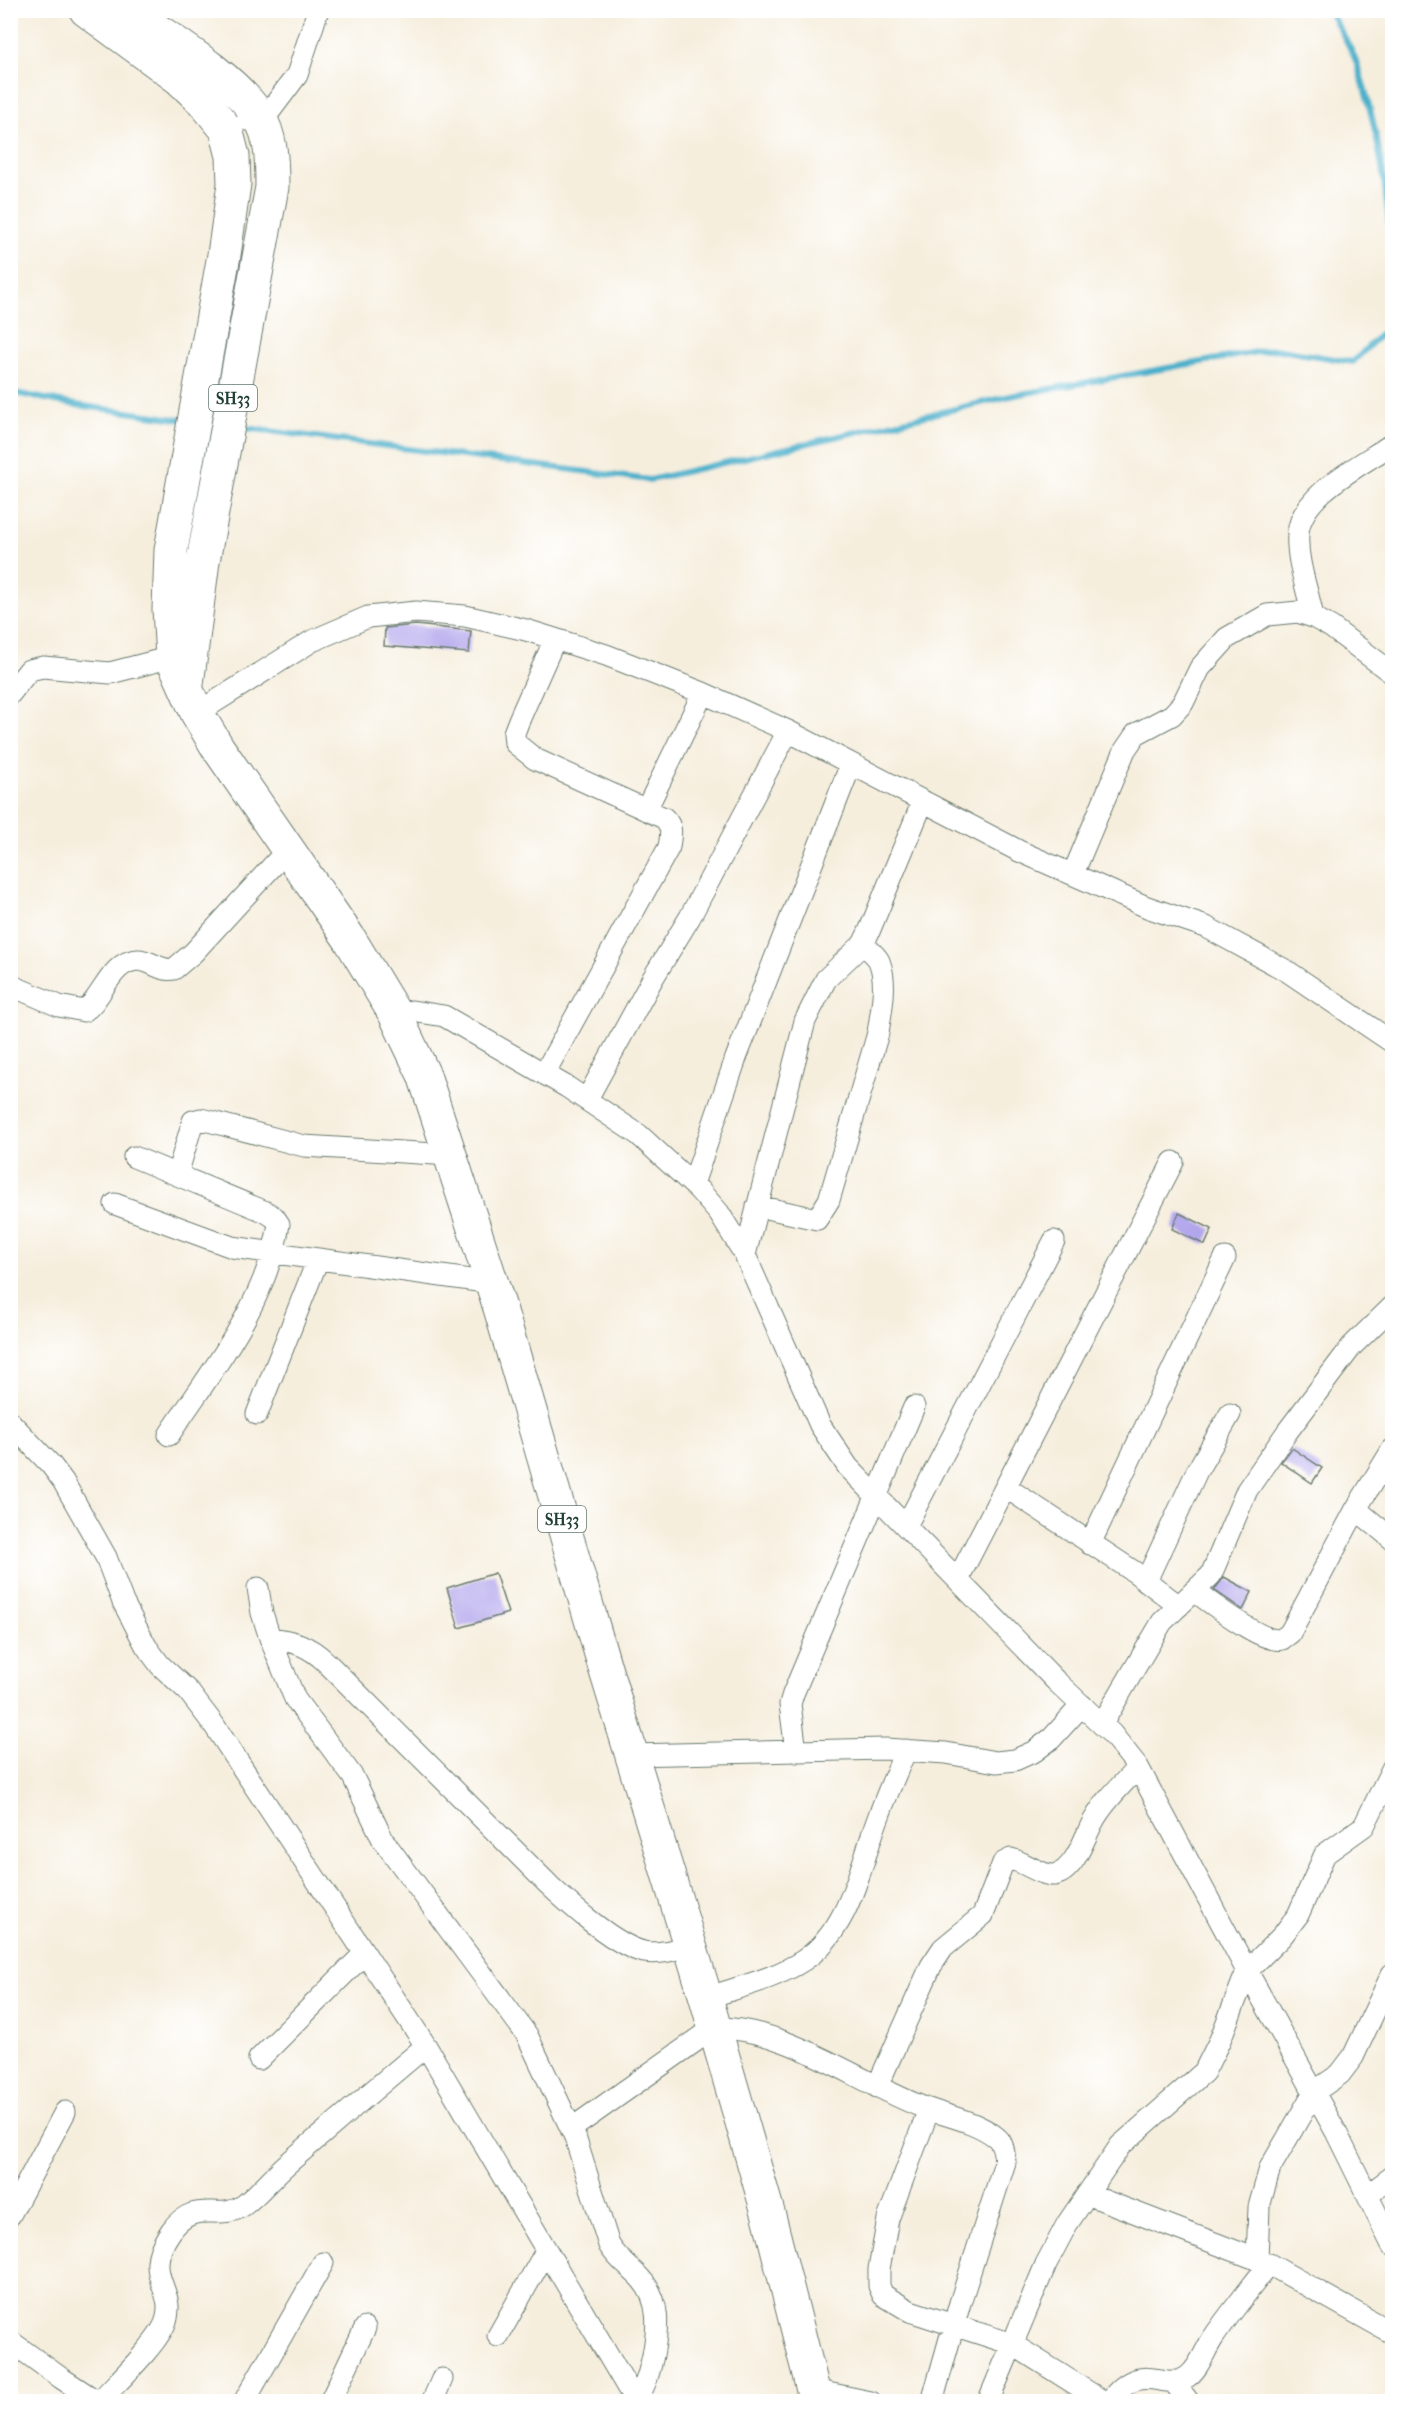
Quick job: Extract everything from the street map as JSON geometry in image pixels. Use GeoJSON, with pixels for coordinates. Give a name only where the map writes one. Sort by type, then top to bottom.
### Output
{"type":"FeatureCollection","features":[{"type":"Feature","properties":{"kind":"main road","name":"SH33"},"geometry":{"type":"LineString","coordinates":[[87,10],[180,79],[226,129],[233,156],[234,184],[224,255],[171,550],[169,609],[172,657],[192,701],[218,748],[349,938],[394,1014],[424,1075],[492,1283],[710,2013],[769,2216],[814,2396]]}},
{"type":"Feature","properties":{"kind":"main road","name":"SH33"},"geometry":{"type":"LineString","coordinates":[[127,10],[201,62],[258,116],[267,137],[272,160],[272,187],[264,235],[203,561],[192,701]]}},
{"type":"Feature","properties":{"kind":"street"},"geometry":{"type":"LineString","coordinates":[[226,129],[270,111],[297,75],[318,10]]}},
{"type":"Feature","properties":{"kind":"street"},"geometry":{"type":"LineString","coordinates":[[1313,617],[1298,535],[1306,508],[1334,483],[1392,444]]}},
{"type":"Feature","properties":{"kind":"street"},"geometry":{"type":"LineString","coordinates":[[192,701],[312,641],[368,617],[416,612],[465,616],[497,622],[555,639],[703,693],[788,730],[1004,844],[1147,907],[1206,927],[1231,939],[1287,971],[1392,1042]]}},
{"type":"Feature","properties":{"kind":"street"},"geometry":{"type":"LineString","coordinates":[[1073,874],[1125,750],[1136,734],[1172,715],[1183,703],[1200,668],[1227,638],[1267,615],[1298,612],[1331,627],[1392,673]]}},
{"type":"Feature","properties":{"kind":"street"},"geometry":{"type":"LineString","coordinates":[[544,1074],[669,847],[670,825],[664,818],[535,759],[515,743],[514,734],[519,720],[555,639]]}},
{"type":"Feature","properties":{"kind":"street"},"geometry":{"type":"LineString","coordinates":[[10,694],[29,670],[43,667],[110,673],[172,657]]}},
{"type":"Feature","properties":{"kind":"street"},"geometry":{"type":"LineString","coordinates":[[646,810],[703,693]]}},
{"type":"Feature","properties":{"kind":"street"},"geometry":{"type":"LineString","coordinates":[[587,1099],[653,978],[690,917],[788,730]]}},
{"type":"Feature","properties":{"kind":"street"},"geometry":{"type":"LineString","coordinates":[[693,1184],[736,1059],[851,764]]}},
{"type":"Feature","properties":{"kind":"street"},"geometry":{"type":"LineString","coordinates":[[744,1255],[806,1022],[826,979],[863,944],[923,801]]}},
{"type":"Feature","properties":{"kind":"street"},"geometry":{"type":"LineString","coordinates":[[10,985],[59,1006],[84,1011],[92,1006],[100,992],[125,963],[138,960],[160,969],[174,969],[193,953],[289,848]]}},
{"type":"Feature","properties":{"kind":"street"},"geometry":{"type":"LineString","coordinates":[[757,1206],[817,1219],[829,1200],[878,1032],[881,1011],[883,994],[878,960],[863,944]]}},
{"type":"Feature","properties":{"kind":"street"},"geometry":{"type":"LineString","coordinates":[[394,1014],[412,1011],[444,1016],[587,1099],[639,1135],[693,1184],[719,1213],[744,1255],[820,1425],[848,1467],[1056,1681],[1102,1724],[1138,1767],[1246,1971],[1314,2092],[1392,2245]]}},
{"type":"Feature","properties":{"kind":"street"},"geometry":{"type":"LineString","coordinates":[[177,1175],[189,1129],[193,1121],[201,1119],[304,1146],[451,1155]]}},
{"type":"Feature","properties":{"kind":"street"},"geometry":{"type":"LineString","coordinates":[[134,1157],[274,1217],[279,1224],[274,1253],[235,1336],[169,1435]]}},
{"type":"Feature","properties":{"kind":"street"},"geometry":{"type":"LineString","coordinates":[[958,1579],[1007,1488],[1173,1162]]}},
{"type":"Feature","properties":{"kind":"street"},"geometry":{"type":"LineString","coordinates":[[115,1204],[232,1247],[492,1283]]}},
{"type":"Feature","properties":{"kind":"street"},"geometry":{"type":"LineString","coordinates":[[906,1526],[1054,1241]]}},
{"type":"Feature","properties":{"kind":"street"},"geometry":{"type":"LineString","coordinates":[[1090,1544],[1225,1258]]}},
{"type":"Feature","properties":{"kind":"street"},"geometry":{"type":"LineString","coordinates":[[257,1414],[318,1259]]}},
{"type":"Feature","properties":{"kind":"street"},"geometry":{"type":"LineString","coordinates":[[1102,1724],[1151,1638],[1211,1575],[1247,1490],[1280,1442],[1353,1346],[1392,1307]]}},
{"type":"Feature","properties":{"kind":"street"},"geometry":{"type":"LineString","coordinates":[[796,1752],[790,1718],[793,1694],[914,1407]]}},
{"type":"Feature","properties":{"kind":"street"},"geometry":{"type":"LineString","coordinates":[[1146,1581],[1197,1471],[1230,1414]]}},
{"type":"Feature","properties":{"kind":"street"},"geometry":{"type":"LineString","coordinates":[[10,1422],[63,1481],[106,1557],[133,1623],[146,1646],[210,1719],[426,2046],[635,2401],[644,2389],[658,2333],[658,2318],[648,2290],[641,2278],[617,2257],[609,2245],[571,2129],[522,2028],[383,1840],[353,1777],[295,1699],[270,1638],[262,1613],[258,1588]]}},
{"type":"Feature","properties":{"kind":"street"},"geometry":{"type":"LineString","coordinates":[[1194,1591],[1243,1624],[1274,1639],[1283,1639],[1290,1633],[1301,1615],[1356,1509],[1392,1450]]}},
{"type":"Feature","properties":{"kind":"street"},"geometry":{"type":"LineString","coordinates":[[1007,1488],[1146,1581],[1179,1606]]}},
{"type":"Feature","properties":{"kind":"street"},"geometry":{"type":"LineString","coordinates":[[1356,1509],[1392,1539]]}},
{"type":"Feature","properties":{"kind":"street"},"geometry":{"type":"LineString","coordinates":[[270,1638],[296,1641],[310,1648],[326,1662],[549,1885],[584,1915],[623,1942],[643,1952],[660,1953],[690,1946]]}},
{"type":"Feature","properties":{"kind":"street"},"geometry":{"type":"LineString","coordinates":[[632,1755],[906,1750],[946,1753],[996,1762],[1015,1760],[1035,1751],[1052,1738],[1082,1705]]}},
{"type":"Feature","properties":{"kind":"street"},"geometry":{"type":"LineString","coordinates":[[571,2129],[710,2013],[806,1959],[824,1942],[849,1902],[879,1814],[906,1750]]}},
{"type":"Feature","properties":{"kind":"street"},"geometry":{"type":"LineString","coordinates":[[877,2087],[931,1966],[943,1948],[983,1915],[1003,1863],[1011,1859],[1044,1873],[1053,1875],[1062,1872],[1078,1850],[1104,1804],[1138,1767]]}},
{"type":"Feature","properties":{"kind":"street"},"geometry":{"type":"LineString","coordinates":[[988,2402],[1056,2243],[1087,2194],[1120,2146],[1204,2072],[1220,2040],[1246,1971],[1282,1936],[1298,1915],[1325,1854],[1364,1826],[1392,1769]]}},
{"type":"Feature","properties":{"kind":"street"},"geometry":{"type":"LineString","coordinates":[[259,2059],[364,1954]]}},
{"type":"Feature","properties":{"kind":"street"},"geometry":{"type":"LineString","coordinates":[[1109,2402],[1128,2383],[1141,2377],[1173,2381],[1186,2378],[1195,2369],[1263,2262],[1258,2207],[1279,2150],[1314,2092],[1340,2074],[1353,2057],[1392,1974]]}},
{"type":"Feature","properties":{"kind":"street"},"geometry":{"type":"LineString","coordinates":[[710,2013],[735,2027],[781,2041],[877,2087],[978,2127],[998,2138],[1004,2148],[1005,2162],[953,2325],[932,2402]]}},
{"type":"Feature","properties":{"kind":"street"},"geometry":{"type":"LineString","coordinates":[[10,2341],[99,2402],[158,2337],[166,2323],[169,2310],[157,2275],[156,2262],[170,2232],[182,2217],[193,2213],[241,2207],[426,2046]]}},
{"type":"Feature","properties":{"kind":"street"},"geometry":{"type":"LineString","coordinates":[[929,2109],[888,2219],[879,2270],[879,2286],[884,2295],[893,2303],[910,2311],[1012,2344],[1104,2402]]}},
{"type":"Feature","properties":{"kind":"street"},"geometry":{"type":"LineString","coordinates":[[10,2215],[65,2112]]}},
{"type":"Feature","properties":{"kind":"street"},"geometry":{"type":"LineString","coordinates":[[1368,2195],[1392,2177]]}},
{"type":"Feature","properties":{"kind":"street"},"geometry":{"type":"LineString","coordinates":[[1087,2194],[1263,2262],[1392,2333]]}},
{"type":"Feature","properties":{"kind":"street"},"geometry":{"type":"LineString","coordinates":[[498,2336],[546,2251]]}},
{"type":"Feature","properties":{"kind":"street"},"geometry":{"type":"LineString","coordinates":[[244,2402],[323,2263]]}},
{"type":"Feature","properties":{"kind":"street"},"geometry":{"type":"LineString","coordinates":[[330,2402],[365,2328]]}},
{"type":"Feature","properties":{"kind":"street"},"geometry":{"type":"LineString","coordinates":[[432,2402],[442,2379]]}},
{"type":"Feature","properties":{"kind":"street"},"geometry":{"type":"LineString","coordinates":[[1173,2381],[1189,2402]]}},
{"type":"Feature","properties":{"kind":"street"},"geometry":{"type":"LineString","coordinates":[[814,2396],[871,2402]]}},
{"type":"Feature","properties":{"kind":"building"},"geometry":{"type":"Polygon","coordinates":[[[416,625],[471,631],[469,653],[384,646],[385,628],[416,625]]]}},
{"type":"Feature","properties":{"kind":"building"},"geometry":{"type":"Polygon","coordinates":[[[1179,1213],[1212,1229],[1205,1245],[1172,1229],[1179,1213]]]}},
{"type":"Feature","properties":{"kind":"building"},"geometry":{"type":"Polygon","coordinates":[[[1292,1448],[1322,1468],[1312,1483],[1281,1462],[1292,1448]]]}},
{"type":"Feature","properties":{"kind":"building"},"geometry":{"type":"Polygon","coordinates":[[[495,1573],[508,1613],[459,1628],[447,1588],[495,1573]]]}},
{"type":"Feature","properties":{"kind":"building"},"geometry":{"type":"Polygon","coordinates":[[[1224,1577],[1252,1592],[1243,1610],[1214,1590],[1224,1577]]]}},
{"type":"Feature","properties":{"kind":"waterway"},"geometry":{"type":"LineString","coordinates":[[1329,10],[1354,57],[1371,113],[1385,189],[1392,265]]}},
{"type":"Feature","properties":{"kind":"waterway"},"geometry":{"type":"LineString","coordinates":[[238,427],[650,480],[1015,395],[1274,349],[1353,362],[1385,330],[1392,288]]}},
{"type":"Feature","properties":{"kind":"waterway"},"geometry":{"type":"LineString","coordinates":[[10,392],[76,405],[184,420]]}}]}
